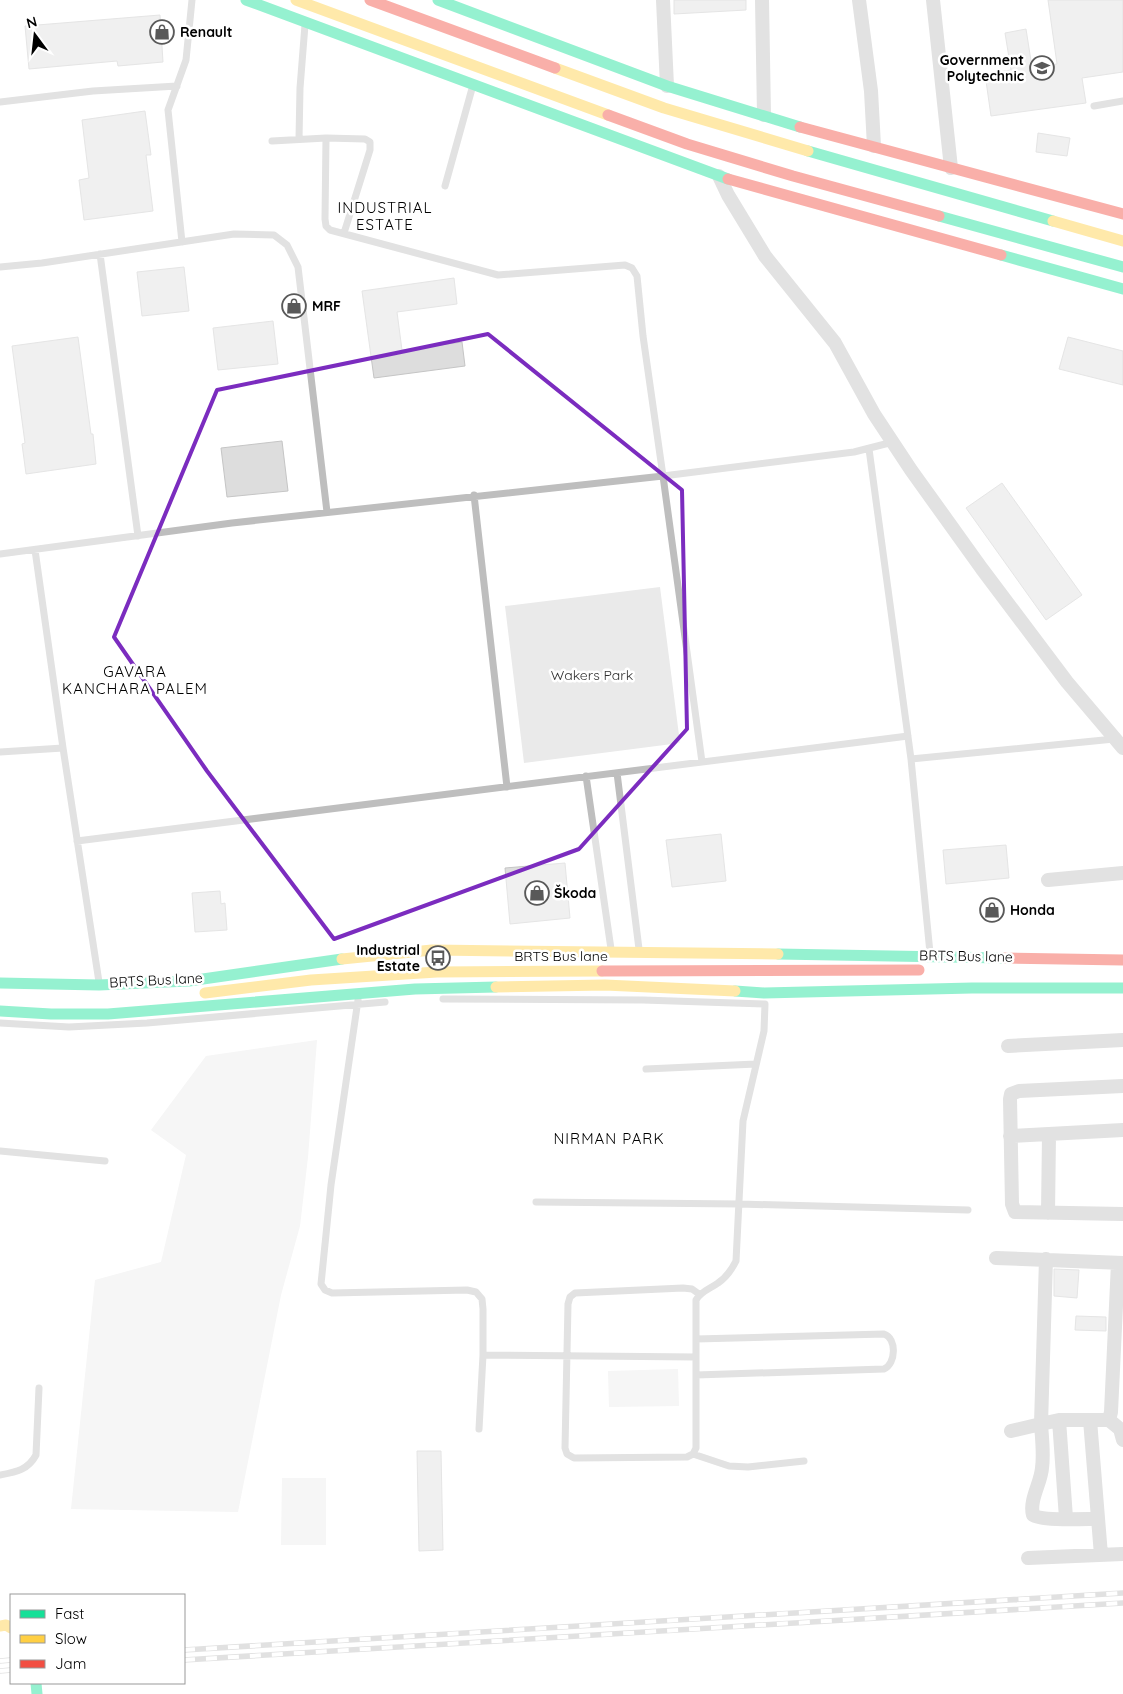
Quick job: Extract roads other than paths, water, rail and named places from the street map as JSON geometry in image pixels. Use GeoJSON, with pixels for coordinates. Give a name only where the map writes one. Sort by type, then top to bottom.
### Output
{"type":"FeatureCollection","features":[{"type":"Feature","properties":{"kind":"main road"},"geometry":{"type":"LineString","coordinates":[[246,0],[719,176],[1123,290]]}},
{"type":"Feature","properties":{"kind":"main road"},"geometry":{"type":"LineString","coordinates":[[296,0],[688,144],[793,176],[1123,266]]}},
{"type":"Feature","properties":{"kind":"main road"},"geometry":{"type":"LineString","coordinates":[[370,0],[664,108],[900,179],[1123,241]]}},
{"type":"Feature","properties":{"kind":"main road"},"geometry":{"type":"LineString","coordinates":[[438,0],[667,86],[951,168],[1123,214]]}},
{"type":"Feature","properties":{"kind":"main road"},"geometry":{"type":"LineString","coordinates":[[0,983],[99,985],[190,981],[370,955],[432,950],[1123,960]]}},
{"type":"Feature","properties":{"kind":"main road","name":"BRTS Bus lane"},"geometry":{"type":"LineString","coordinates":[[193,993],[311,980],[437,972],[801,969],[929,970]]}},
{"type":"Feature","properties":{"kind":"main road"},"geometry":{"type":"LineString","coordinates":[[0,1011],[51,1014],[108,1014],[358,1000],[415,990],[605,985],[764,993],[972,988],[1123,988]]}},
{"type":"Feature","properties":{"kind":"street"},"geometry":{"type":"LineString","coordinates":[[663,0],[667,86]]}},
{"type":"Feature","properties":{"kind":"street"},"geometry":{"type":"LineString","coordinates":[[762,0],[764,115]]}},
{"type":"Feature","properties":{"kind":"street"},"geometry":{"type":"LineString","coordinates":[[859,0],[871,90],[874,146]]}},
{"type":"Feature","properties":{"kind":"street"},"geometry":{"type":"LineString","coordinates":[[933,0],[951,168]]}},
{"type":"Feature","properties":{"kind":"street"},"geometry":{"type":"LineString","coordinates":[[719,176],[728,195],[765,256],[835,343],[874,414],[893,442],[988,576],[1068,682],[1119,743]]}},
{"type":"Feature","properties":{"kind":"street"},"geometry":{"type":"LineString","coordinates":[[1048,880],[1123,873]]}},
{"type":"Feature","properties":{"kind":"street"},"geometry":{"type":"LineString","coordinates":[[1008,1046],[1123,1040]]}},
{"type":"Feature","properties":{"kind":"street"},"geometry":{"type":"LineString","coordinates":[[1123,1086],[1014,1092],[1011,1094],[1010,1099],[1012,1204],[1015,1212],[1123,1214]]}},
{"type":"Feature","properties":{"kind":"street"},"geometry":{"type":"LineString","coordinates":[[1010,1136],[1123,1130]]}},
{"type":"Feature","properties":{"kind":"street"},"geometry":{"type":"LineString","coordinates":[[1048,1213],[1049,1135]]}},
{"type":"Feature","properties":{"kind":"street"},"geometry":{"type":"LineString","coordinates":[[996,1258],[1120,1263],[1109,1420]]}},
{"type":"Feature","properties":{"kind":"street"},"geometry":{"type":"LineString","coordinates":[[1046,1259],[1041,1424],[1042,1470],[1032,1510],[1033,1515],[1036,1517],[1097,1519]]}},
{"type":"Feature","properties":{"kind":"street"},"geometry":{"type":"LineString","coordinates":[[1059,1420],[1066,1518]]}},
{"type":"Feature","properties":{"kind":"street"},"geometry":{"type":"LineString","coordinates":[[1011,1431],[1059,1420],[1109,1420],[1120,1429],[1123,1440]]}},
{"type":"Feature","properties":{"kind":"street"},"geometry":{"type":"LineString","coordinates":[[1090,1420],[1100,1555]]}},
{"type":"Feature","properties":{"kind":"street"},"geometry":{"type":"LineString","coordinates":[[1028,1558],[1123,1554]]}},
{"type":"Feature","properties":{"kind":"lane"},"geometry":{"type":"LineString","coordinates":[[182,242],[168,110],[186,60],[192,0]]}},
{"type":"Feature","properties":{"kind":"lane"},"geometry":{"type":"LineString","coordinates":[[299,139],[300,88],[306,22],[310,5]]}},
{"type":"Feature","properties":{"kind":"lane"},"geometry":{"type":"LineString","coordinates":[[445,186],[474,84]]}},
{"type":"Feature","properties":{"kind":"lane"},"geometry":{"type":"LineString","coordinates":[[0,102],[93,91],[178,86]]}},
{"type":"Feature","properties":{"kind":"lane"},"geometry":{"type":"LineString","coordinates":[[1094,106],[1123,101]]}},
{"type":"Feature","properties":{"kind":"lane"},"geometry":{"type":"LineString","coordinates":[[326,138],[326,226],[330,230],[498,275],[626,265],[632,268],[637,276],[644,344],[702,762]]}},
{"type":"Feature","properties":{"kind":"lane"},"geometry":{"type":"LineString","coordinates":[[272,141],[326,138],[365,139],[370,142],[370,150],[344,233]]}},
{"type":"Feature","properties":{"kind":"lane"},"geometry":{"type":"LineString","coordinates":[[0,267],[234,234],[274,235],[287,245],[298,268],[327,512]]}},
{"type":"Feature","properties":{"kind":"lane"},"geometry":{"type":"LineString","coordinates":[[100,254],[138,536]]}},
{"type":"Feature","properties":{"kind":"lane"},"geometry":{"type":"LineString","coordinates":[[0,554],[327,512],[663,476],[869,449],[893,442]]}},
{"type":"Feature","properties":{"kind":"lane"},"geometry":{"type":"LineString","coordinates":[[869,449],[911,758],[930,956]]}},
{"type":"Feature","properties":{"kind":"lane"},"geometry":{"type":"LineString","coordinates":[[474,495],[507,787]]}},
{"type":"Feature","properties":{"kind":"lane"},"geometry":{"type":"LineString","coordinates":[[34,550],[62,748],[99,985]]}},
{"type":"Feature","properties":{"kind":"lane"},"geometry":{"type":"LineString","coordinates":[[77,841],[908,736]]}},
{"type":"Feature","properties":{"kind":"lane"},"geometry":{"type":"LineString","coordinates":[[911,758],[1119,743]]}},
{"type":"Feature","properties":{"kind":"lane"},"geometry":{"type":"LineString","coordinates":[[0,752],[62,748]]}},
{"type":"Feature","properties":{"kind":"lane"},"geometry":{"type":"LineString","coordinates":[[616,773],[640,952],[643,1000]]}},
{"type":"Feature","properties":{"kind":"lane"},"geometry":{"type":"LineString","coordinates":[[586,776],[611,953],[614,1000]]}},
{"type":"Feature","properties":{"kind":"lane"},"geometry":{"type":"LineString","coordinates":[[436,999],[643,1000],[766,1004],[764,1031],[743,1121],[736,1261],[731,1271],[720,1282],[699,1294],[696,1300],[696,1448],[693,1454],[688,1457],[574,1458],[567,1454],[565,1448],[568,1304],[570,1297],[575,1292],[683,1288],[692,1289],[699,1294]]}},
{"type":"Feature","properties":{"kind":"lane"},"geometry":{"type":"LineString","coordinates":[[358,1000],[330,1185],[321,1284],[325,1290],[332,1293],[467,1290],[476,1292],[482,1299],[483,1309],[483,1355],[479,1429]]}},
{"type":"Feature","properties":{"kind":"lane"},"geometry":{"type":"LineString","coordinates":[[0,1024],[69,1027],[137,1024],[358,1000],[397,1001]]}},
{"type":"Feature","properties":{"kind":"lane"},"geometry":{"type":"LineString","coordinates":[[646,1069],[756,1064]]}},
{"type":"Feature","properties":{"kind":"lane"},"geometry":{"type":"LineString","coordinates":[[0,1151],[104,1160]]}},
{"type":"Feature","properties":{"kind":"lane"},"geometry":{"type":"LineString","coordinates":[[536,1202],[740,1204],[968,1210]]}},
{"type":"Feature","properties":{"kind":"lane"},"geometry":{"type":"LineString","coordinates":[[696,1338],[884,1334],[892,1340],[892,1362],[884,1370],[696,1375]]}},
{"type":"Feature","properties":{"kind":"lane"},"geometry":{"type":"LineString","coordinates":[[483,1355],[696,1357]]}},
{"type":"Feature","properties":{"kind":"lane"},"geometry":{"type":"LineString","coordinates":[[0,1475],[23,1470],[31,1464],[36,1455],[39,1388]]}},
{"type":"Feature","properties":{"kind":"lane"},"geometry":{"type":"LineString","coordinates":[[693,1454],[729,1466],[748,1467],[804,1461]]}},
{"type":"Feature","properties":{"kind":"railway"},"geometry":{"type":"LineString","coordinates":[[185,1650],[1123,1593]]}},
{"type":"Feature","properties":{"kind":"railway"},"geometry":{"type":"LineString","coordinates":[[185,1660],[1123,1603]]}},
{"type":"Feature","properties":{"kind":"railway"},"geometry":{"type":"LineString","coordinates":[[0,1661],[10,1660]]}},
{"type":"Feature","properties":{"kind":"railway"},"geometry":{"type":"LineString","coordinates":[[0,1671],[10,1670]]}},
{"type":"Feature","properties":{"kind":"place","name":"Renault"},"geometry":{"type":"Point","coordinates":[162,32]}},
{"type":"Feature","properties":{"kind":"place","name":"Government Polytechnic"},"geometry":{"type":"Point","coordinates":[1042,68]}},
{"type":"Feature","properties":{"kind":"place","name":"MRF"},"geometry":{"type":"Point","coordinates":[294,306]}},
{"type":"Feature","properties":{"kind":"place","name":"Škoda"},"geometry":{"type":"Point","coordinates":[537,893]}},
{"type":"Feature","properties":{"kind":"place","name":"Honda"},"geometry":{"type":"Point","coordinates":[992,910]}},
{"type":"Feature","properties":{"kind":"place","name":"Industrial Estate"},"geometry":{"type":"Point","coordinates":[438,958]}},
{"type":"Feature","properties":{"kind":"district","name":"INDUSTRIAL ESTATE"},"geometry":{"type":"Point","coordinates":[385,216]}},
{"type":"Feature","properties":{"kind":"district","name":"GAVARA KANCHARA PALEM"},"geometry":{"type":"Point","coordinates":[135,680]}},
{"type":"Feature","properties":{"kind":"district","name":"NIRMAN PARK"},"geometry":{"type":"Point","coordinates":[609,1138]}},
{"type":"Feature","properties":{"kind":"park label","name":"Wakers Park"},"geometry":{"type":"Point","coordinates":[592,675]}}]}
